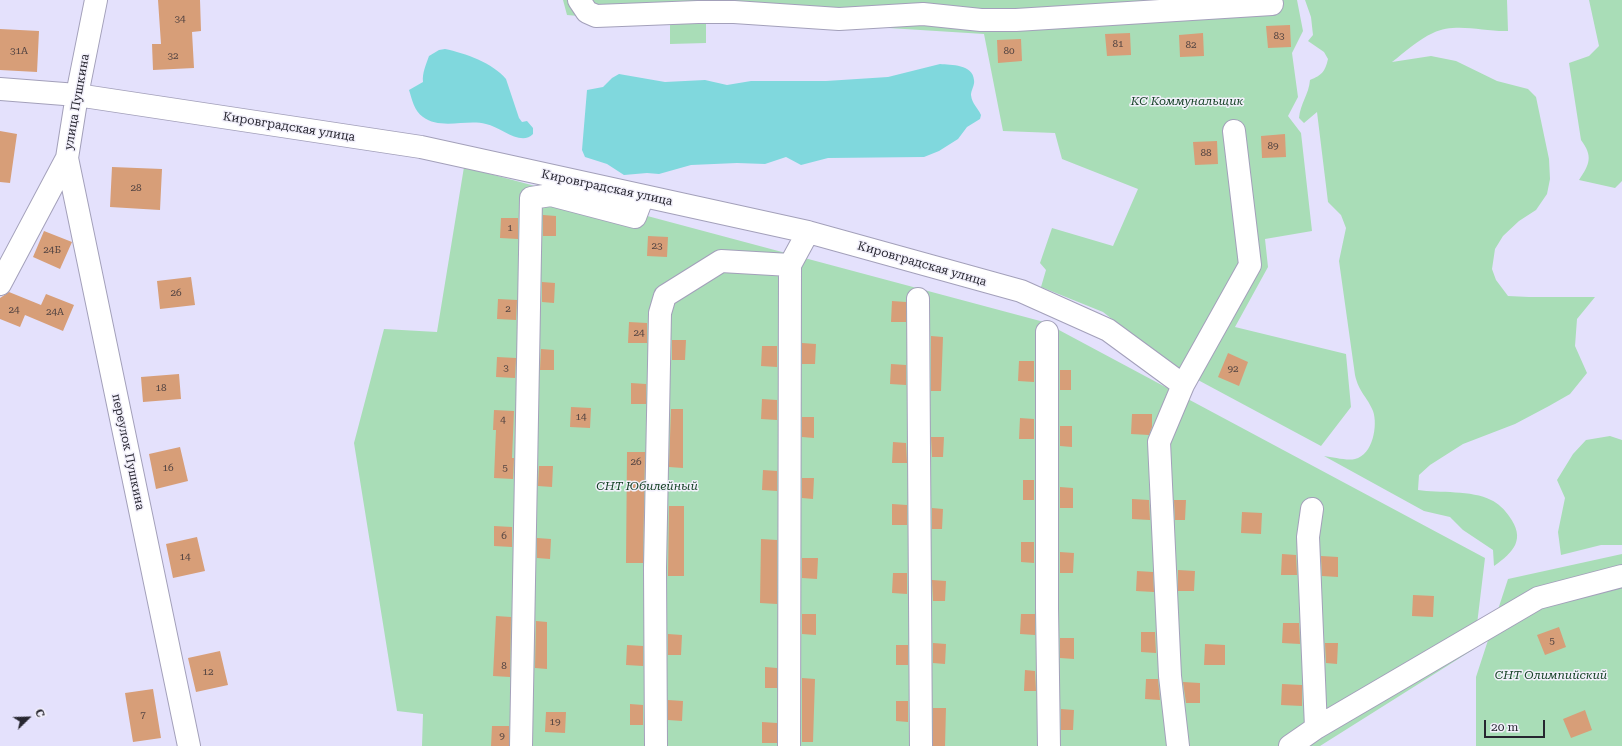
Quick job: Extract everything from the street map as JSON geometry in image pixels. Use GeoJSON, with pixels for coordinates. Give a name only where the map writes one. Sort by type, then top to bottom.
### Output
{"type":"FeatureCollection","features":[{"type":"Feature","properties":{"kind":"street","name":"улица Пушкина"},"geometry":{"type":"LineString","coordinates":[[0,284],[67,158],[77,95],[96,0]]}},
{"type":"Feature","properties":{"kind":"street"},"geometry":{"type":"LineString","coordinates":[[579,0],[587,12],[596,16],[661,12],[727,12],[839,19],[923,14],[981,20],[1016,20],[1272,4]]}},
{"type":"Feature","properties":{"kind":"street","name":"Кировградская улица"},"geometry":{"type":"LineString","coordinates":[[0,89],[77,95],[421,147],[808,232],[1021,291],[1108,330],[1183,384]]}},
{"type":"Feature","properties":{"kind":"street"},"geometry":{"type":"LineString","coordinates":[[1178,746],[1170,676],[1159,442],[1183,384],[1250,265],[1234,131]]}},
{"type":"Feature","properties":{"kind":"street","name":"переулок Пушкина"},"geometry":{"type":"LineString","coordinates":[[67,158],[189,746]]}},
{"type":"Feature","properties":{"kind":"street"},"geometry":{"type":"LineString","coordinates":[[521,746],[531,198],[551,195],[635,217],[643,196]]}},
{"type":"Feature","properties":{"kind":"street"},"geometry":{"type":"LineString","coordinates":[[789,746],[790,265],[808,232]]}},
{"type":"Feature","properties":{"kind":"street"},"geometry":{"type":"LineString","coordinates":[[656,746],[655,560],[660,313],[665,296],[721,261],[790,265]]}},
{"type":"Feature","properties":{"kind":"street"},"geometry":{"type":"LineString","coordinates":[[918,299],[921,746]]}},
{"type":"Feature","properties":{"kind":"street"},"geometry":{"type":"LineString","coordinates":[[1047,332],[1047,608],[1049,746]]}},
{"type":"Feature","properties":{"kind":"street"},"geometry":{"type":"LineString","coordinates":[[1312,509],[1308,537],[1316,728]]}},
{"type":"Feature","properties":{"kind":"street"},"geometry":{"type":"LineString","coordinates":[[1290,746],[1316,728],[1538,598],[1622,576]]}},
{"type":"Feature","properties":{"kind":"green space","name":"КС Коммунальщик"},"geometry":{"type":"Polygon","coordinates":[[[563,0],[1297,0],[1303,31],[1292,53],[1298,97],[1288,116],[1301,133],[1312,231],[1265,239],[1268,267],[1235,327],[1346,354],[1351,407],[1321,446],[1170,365],[1103,312],[1041,287],[1046,270],[1040,263],[1052,228],[1113,246],[1138,189],[1062,159],[1055,133],[1003,131],[984,34],[841,25],[706,20],[706,43],[670,44],[670,24],[567,15],[563,0]]]}},
{"type":"Feature","properties":{"kind":"green space"},"geometry":{"type":"Polygon","coordinates":[[[1305,0],[1507,0],[1508,31],[1470,28],[1451,28],[1442,30],[1433,33],[1412,46],[1392,62],[1431,56],[1456,61],[1497,81],[1528,89],[1536,97],[1549,159],[1550,179],[1547,194],[1536,210],[1519,221],[1503,236],[1495,249],[1492,269],[1496,280],[1508,296],[1595,297],[1577,319],[1575,346],[1587,373],[1570,394],[1515,424],[1463,444],[1430,465],[1419,475],[1418,490],[1455,492],[1475,495],[1494,501],[1505,511],[1514,524],[1517,532],[1517,538],[1512,550],[1494,566],[1493,550],[1463,530],[1450,517],[1424,511],[1324,456],[1348,460],[1361,456],[1370,446],[1373,439],[1375,424],[1373,411],[1359,386],[1355,375],[1339,261],[1346,228],[1341,215],[1328,202],[1317,112],[1304,123],[1299,118],[1310,80],[1322,72],[1326,67],[1328,59],[1324,52],[1308,41],[1313,35],[1311,17],[1305,0]]]}},
{"type":"Feature","properties":{"kind":"green space"},"geometry":{"type":"Polygon","coordinates":[[[1589,0],[1622,0],[1622,181],[1615,188],[1579,180],[1588,165],[1589,155],[1581,140],[1569,63],[1589,56],[1599,46],[1589,0]]]}},
{"type":"Feature","properties":{"kind":"green space","name":"СНТ Юбилейный"},"geometry":{"type":"Polygon","coordinates":[[[464,167],[1044,322],[1485,558],[1474,649],[1320,746],[422,746],[423,714],[397,711],[354,443],[384,329],[437,332],[464,167]]]}},
{"type":"Feature","properties":{"kind":"green space"},"geometry":{"type":"Polygon","coordinates":[[[1610,436],[1622,440],[1622,545],[1601,545],[1561,555],[1558,532],[1565,498],[1557,480],[1573,454],[1586,440],[1610,436]]]}},
{"type":"Feature","properties":{"kind":"green space","name":"СНТ Олимпийский"},"geometry":{"type":"Polygon","coordinates":[[[1622,554],[1622,746],[1476,746],[1476,677],[1508,579],[1622,554]]]}},
{"type":"Feature","properties":{"kind":"shaded area"},"geometry":{"type":"Polygon","coordinates":[[[445,49],[461,53],[478,60],[494,68],[500,73],[506,79],[519,118],[522,122],[527,121],[533,128],[533,134],[523,138],[511,135],[486,124],[437,123],[430,121],[417,112],[409,90],[423,82],[424,72],[429,56],[439,50],[445,49]]]}},
{"type":"Feature","properties":{"kind":"shaded area"},"geometry":{"type":"Polygon","coordinates":[[[940,64],[961,66],[970,71],[973,75],[974,82],[971,95],[981,115],[980,119],[967,127],[958,139],[939,151],[924,157],[828,158],[801,165],[786,157],[765,164],[737,163],[691,165],[659,174],[647,173],[624,175],[607,164],[585,157],[582,150],[587,90],[603,87],[612,78],[619,74],[665,82],[705,80],[727,85],[751,81],[826,81],[888,77],[940,64]]]}},
{"type":"Feature","properties":{"kind":"building"},"geometry":{"type":"Polygon","coordinates":[[[158,0],[200,0],[201,31],[192,32],[194,68],[153,70],[152,44],[161,44],[158,0]]]}},
{"type":"Feature","properties":{"kind":"building"},"geometry":{"type":"Polygon","coordinates":[[[1290,25],[1291,47],[1268,48],[1266,26],[1290,25]]]}},
{"type":"Feature","properties":{"kind":"building"},"geometry":{"type":"Polygon","coordinates":[[[0,29],[39,31],[37,72],[0,70],[0,29]]]}},
{"type":"Feature","properties":{"kind":"building"},"geometry":{"type":"Polygon","coordinates":[[[1130,33],[1131,55],[1107,56],[1105,34],[1130,33]]]}},
{"type":"Feature","properties":{"kind":"building"},"geometry":{"type":"Polygon","coordinates":[[[1203,33],[1204,56],[1180,57],[1179,35],[1203,33]]]}},
{"type":"Feature","properties":{"kind":"building"},"geometry":{"type":"Polygon","coordinates":[[[1021,39],[1022,61],[998,63],[997,40],[1021,39]]]}},
{"type":"Feature","properties":{"kind":"building"},"geometry":{"type":"Polygon","coordinates":[[[0,131],[17,134],[10,183],[0,182],[0,131]]]}},
{"type":"Feature","properties":{"kind":"building"},"geometry":{"type":"Polygon","coordinates":[[[1285,134],[1286,157],[1262,158],[1261,136],[1285,134]]]}},
{"type":"Feature","properties":{"kind":"building"},"geometry":{"type":"Polygon","coordinates":[[[1217,141],[1218,164],[1195,165],[1193,142],[1217,141]]]}},
{"type":"Feature","properties":{"kind":"building"},"geometry":{"type":"Polygon","coordinates":[[[112,167],[162,169],[160,210],[110,207],[112,167]]]}},
{"type":"Feature","properties":{"kind":"building"},"geometry":{"type":"Polygon","coordinates":[[[543,215],[556,216],[556,236],[543,236],[543,215]]]}},
{"type":"Feature","properties":{"kind":"building"},"geometry":{"type":"Polygon","coordinates":[[[501,218],[518,218],[518,239],[500,238],[501,218]]]}},
{"type":"Feature","properties":{"kind":"building"},"geometry":{"type":"Polygon","coordinates":[[[44,231],[72,242],[60,269],[33,257],[44,231]]]}},
{"type":"Feature","properties":{"kind":"building"},"geometry":{"type":"Polygon","coordinates":[[[648,236],[668,237],[667,257],[647,256],[648,236]]]}},
{"type":"Feature","properties":{"kind":"building"},"geometry":{"type":"Polygon","coordinates":[[[191,277],[195,305],[160,309],[157,281],[191,277]]]}},
{"type":"Feature","properties":{"kind":"building"},"geometry":{"type":"Polygon","coordinates":[[[542,282],[555,283],[554,303],[542,302],[542,282]]]}},
{"type":"Feature","properties":{"kind":"building"},"geometry":{"type":"Polygon","coordinates":[[[9,292],[41,305],[46,294],[74,305],[63,331],[25,315],[20,327],[0,319],[0,298],[9,292]]]}},
{"type":"Feature","properties":{"kind":"building"},"geometry":{"type":"Polygon","coordinates":[[[498,299],[517,300],[516,320],[497,319],[498,299]]]}},
{"type":"Feature","properties":{"kind":"building"},"geometry":{"type":"Polygon","coordinates":[[[892,301],[906,302],[906,322],[891,322],[892,301]]]}},
{"type":"Feature","properties":{"kind":"building"},"geometry":{"type":"Polygon","coordinates":[[[629,322],[647,323],[647,343],[628,343],[629,322]]]}},
{"type":"Feature","properties":{"kind":"building"},"geometry":{"type":"Polygon","coordinates":[[[931,336],[943,337],[941,391],[931,391],[931,336]]]}},
{"type":"Feature","properties":{"kind":"building"},"geometry":{"type":"Polygon","coordinates":[[[672,340],[686,340],[685,360],[672,360],[672,340]]]}},
{"type":"Feature","properties":{"kind":"building"},"geometry":{"type":"Polygon","coordinates":[[[802,343],[816,344],[815,364],[802,364],[802,343]]]}},
{"type":"Feature","properties":{"kind":"building"},"geometry":{"type":"Polygon","coordinates":[[[762,346],[777,346],[777,367],[761,366],[762,346]]]}},
{"type":"Feature","properties":{"kind":"building"},"geometry":{"type":"Polygon","coordinates":[[[541,349],[554,350],[554,370],[540,370],[541,349]]]}},
{"type":"Feature","properties":{"kind":"building"},"geometry":{"type":"Polygon","coordinates":[[[1228,353],[1248,362],[1239,386],[1218,377],[1228,353]]]}},
{"type":"Feature","properties":{"kind":"building"},"geometry":{"type":"Polygon","coordinates":[[[497,357],[516,358],[515,378],[496,377],[497,357]]]}},
{"type":"Feature","properties":{"kind":"building"},"geometry":{"type":"Polygon","coordinates":[[[1019,361],[1034,361],[1034,382],[1018,381],[1019,361]]]}},
{"type":"Feature","properties":{"kind":"building"},"geometry":{"type":"Polygon","coordinates":[[[891,364],[906,365],[906,385],[890,384],[891,364]]]}},
{"type":"Feature","properties":{"kind":"building"},"geometry":{"type":"Polygon","coordinates":[[[1060,370],[1071,370],[1071,390],[1060,390],[1060,370]]]}},
{"type":"Feature","properties":{"kind":"building"},"geometry":{"type":"Polygon","coordinates":[[[179,374],[181,399],[143,402],[141,377],[179,374]]]}},
{"type":"Feature","properties":{"kind":"building"},"geometry":{"type":"Polygon","coordinates":[[[631,383],[646,384],[646,404],[631,404],[631,383]]]}},
{"type":"Feature","properties":{"kind":"building"},"geometry":{"type":"Polygon","coordinates":[[[762,399],[777,400],[777,420],[761,419],[762,399]]]}},
{"type":"Feature","properties":{"kind":"building"},"geometry":{"type":"Polygon","coordinates":[[[571,407],[591,408],[590,428],[570,427],[571,407]]]}},
{"type":"Feature","properties":{"kind":"building"},"geometry":{"type":"Polygon","coordinates":[[[671,409],[683,409],[683,468],[669,467],[671,409]]]}},
{"type":"Feature","properties":{"kind":"building"},"geometry":{"type":"Polygon","coordinates":[[[494,410],[514,411],[512,458],[514,458],[513,479],[494,478],[496,430],[493,430],[494,410]]]}},
{"type":"Feature","properties":{"kind":"building"},"geometry":{"type":"Polygon","coordinates":[[[1132,414],[1152,414],[1152,427],[1149,435],[1131,434],[1132,414]]]}},
{"type":"Feature","properties":{"kind":"building"},"geometry":{"type":"Polygon","coordinates":[[[802,417],[814,417],[814,438],[802,437],[802,417]]]}},
{"type":"Feature","properties":{"kind":"building"},"geometry":{"type":"Polygon","coordinates":[[[1020,418],[1034,419],[1034,439],[1019,439],[1020,418]]]}},
{"type":"Feature","properties":{"kind":"building"},"geometry":{"type":"Polygon","coordinates":[[[1060,426],[1072,426],[1072,447],[1060,446],[1060,426]]]}},
{"type":"Feature","properties":{"kind":"building"},"geometry":{"type":"Polygon","coordinates":[[[931,437],[944,437],[943,457],[932,457],[931,437]]]}},
{"type":"Feature","properties":{"kind":"building"},"geometry":{"type":"Polygon","coordinates":[[[893,442],[906,443],[907,463],[892,463],[893,442]]]}},
{"type":"Feature","properties":{"kind":"building"},"geometry":{"type":"Polygon","coordinates":[[[180,447],[188,481],[156,489],[149,454],[180,447]]]}},
{"type":"Feature","properties":{"kind":"building"},"geometry":{"type":"Polygon","coordinates":[[[627,452],[645,452],[643,563],[626,563],[627,452]]]}},
{"type":"Feature","properties":{"kind":"building"},"geometry":{"type":"Polygon","coordinates":[[[539,466],[553,466],[552,487],[538,486],[539,466]]]}},
{"type":"Feature","properties":{"kind":"building"},"geometry":{"type":"Polygon","coordinates":[[[763,470],[777,471],[777,491],[762,490],[763,470]]]}},
{"type":"Feature","properties":{"kind":"building"},"geometry":{"type":"Polygon","coordinates":[[[802,478],[814,478],[813,499],[802,498],[802,478]]]}},
{"type":"Feature","properties":{"kind":"building"},"geometry":{"type":"Polygon","coordinates":[[[1023,480],[1034,480],[1034,500],[1023,500],[1023,480]]]}},
{"type":"Feature","properties":{"kind":"building"},"geometry":{"type":"Polygon","coordinates":[[[1060,487],[1073,488],[1073,508],[1060,508],[1060,487]]]}},
{"type":"Feature","properties":{"kind":"building"},"geometry":{"type":"Polygon","coordinates":[[[1132,499],[1149,500],[1150,520],[1132,519],[1132,499]]]}},
{"type":"Feature","properties":{"kind":"building"},"geometry":{"type":"Polygon","coordinates":[[[1174,500],[1186,500],[1185,520],[1175,520],[1174,500]]]}},
{"type":"Feature","properties":{"kind":"building"},"geometry":{"type":"Polygon","coordinates":[[[892,504],[907,505],[907,525],[892,525],[892,504]]]}},
{"type":"Feature","properties":{"kind":"building"},"geometry":{"type":"Polygon","coordinates":[[[669,506],[684,506],[684,576],[668,576],[669,506]]]}},
{"type":"Feature","properties":{"kind":"building"},"geometry":{"type":"Polygon","coordinates":[[[932,508],[943,509],[942,529],[932,529],[932,508]]]}},
{"type":"Feature","properties":{"kind":"building"},"geometry":{"type":"Polygon","coordinates":[[[1242,512],[1262,513],[1261,534],[1241,533],[1242,512]]]}},
{"type":"Feature","properties":{"kind":"building"},"geometry":{"type":"Polygon","coordinates":[[[494,526],[512,527],[512,547],[494,546],[494,526]]]}},
{"type":"Feature","properties":{"kind":"building"},"geometry":{"type":"Polygon","coordinates":[[[197,537],[205,571],[173,578],[166,544],[197,537]]]}},
{"type":"Feature","properties":{"kind":"building"},"geometry":{"type":"Polygon","coordinates":[[[537,538],[551,539],[550,559],[537,558],[537,538]]]}},
{"type":"Feature","properties":{"kind":"building"},"geometry":{"type":"Polygon","coordinates":[[[761,539],[777,540],[777,604],[760,603],[761,539]]]}},
{"type":"Feature","properties":{"kind":"building"},"geometry":{"type":"Polygon","coordinates":[[[1021,542],[1034,542],[1034,563],[1021,562],[1021,542]]]}},
{"type":"Feature","properties":{"kind":"building"},"geometry":{"type":"Polygon","coordinates":[[[1060,552],[1074,553],[1073,573],[1060,573],[1060,552]]]}},
{"type":"Feature","properties":{"kind":"building"},"geometry":{"type":"Polygon","coordinates":[[[1282,554],[1296,555],[1297,575],[1281,575],[1282,554]]]}},
{"type":"Feature","properties":{"kind":"building"},"geometry":{"type":"Polygon","coordinates":[[[1321,556],[1338,557],[1338,577],[1322,576],[1321,556]]]}},
{"type":"Feature","properties":{"kind":"building"},"geometry":{"type":"Polygon","coordinates":[[[802,558],[818,558],[817,579],[802,578],[802,558]]]}},
{"type":"Feature","properties":{"kind":"building"},"geometry":{"type":"Polygon","coordinates":[[[1178,570],[1195,571],[1194,591],[1178,591],[1178,570]]]}},
{"type":"Feature","properties":{"kind":"building"},"geometry":{"type":"Polygon","coordinates":[[[1137,571],[1153,572],[1154,592],[1136,591],[1137,571]]]}},
{"type":"Feature","properties":{"kind":"building"},"geometry":{"type":"Polygon","coordinates":[[[893,573],[907,573],[907,594],[892,593],[893,573]]]}},
{"type":"Feature","properties":{"kind":"building"},"geometry":{"type":"Polygon","coordinates":[[[932,580],[946,581],[945,601],[933,601],[932,580]]]}},
{"type":"Feature","properties":{"kind":"building"},"geometry":{"type":"Polygon","coordinates":[[[1413,595],[1434,596],[1433,617],[1412,616],[1413,595]]]}},
{"type":"Feature","properties":{"kind":"building"},"geometry":{"type":"Polygon","coordinates":[[[802,614],[816,614],[816,635],[802,634],[802,614]]]}},
{"type":"Feature","properties":{"kind":"building"},"geometry":{"type":"Polygon","coordinates":[[[1021,614],[1035,614],[1035,635],[1020,634],[1021,614]]]}},
{"type":"Feature","properties":{"kind":"building"},"geometry":{"type":"Polygon","coordinates":[[[496,616],[511,617],[510,677],[493,676],[496,616]]]}},
{"type":"Feature","properties":{"kind":"building"},"geometry":{"type":"Polygon","coordinates":[[[536,621],[547,622],[547,669],[535,668],[536,621]]]}},
{"type":"Feature","properties":{"kind":"building"},"geometry":{"type":"Polygon","coordinates":[[[1283,623],[1299,623],[1300,644],[1282,643],[1283,623]]]}},
{"type":"Feature","properties":{"kind":"building"},"geometry":{"type":"Polygon","coordinates":[[[1559,627],[1566,647],[1545,655],[1537,635],[1559,627]]]}},
{"type":"Feature","properties":{"kind":"building"},"geometry":{"type":"Polygon","coordinates":[[[1141,632],[1155,632],[1156,653],[1141,652],[1141,632]]]}},
{"type":"Feature","properties":{"kind":"building"},"geometry":{"type":"Polygon","coordinates":[[[668,634],[682,635],[681,655],[668,655],[668,634]]]}},
{"type":"Feature","properties":{"kind":"building"},"geometry":{"type":"Polygon","coordinates":[[[1060,638],[1074,638],[1074,659],[1060,658],[1060,638]]]}},
{"type":"Feature","properties":{"kind":"building"},"geometry":{"type":"Polygon","coordinates":[[[933,643],[946,644],[945,664],[933,663],[933,643]]]}},
{"type":"Feature","properties":{"kind":"building"},"geometry":{"type":"Polygon","coordinates":[[[1325,643],[1338,643],[1337,664],[1326,663],[1325,643]]]}},
{"type":"Feature","properties":{"kind":"building"},"geometry":{"type":"Polygon","coordinates":[[[1205,644],[1225,645],[1225,665],[1204,665],[1205,644]]]}},
{"type":"Feature","properties":{"kind":"building"},"geometry":{"type":"Polygon","coordinates":[[[627,645],[643,646],[643,666],[626,665],[627,645]]]}},
{"type":"Feature","properties":{"kind":"building"},"geometry":{"type":"Polygon","coordinates":[[[896,645],[908,645],[908,665],[896,665],[896,645]]]}},
{"type":"Feature","properties":{"kind":"building"},"geometry":{"type":"Polygon","coordinates":[[[220,651],[228,685],[196,692],[188,658],[220,651]]]}},
{"type":"Feature","properties":{"kind":"building"},"geometry":{"type":"Polygon","coordinates":[[[765,667],[777,668],[777,688],[765,688],[765,667]]]}},
{"type":"Feature","properties":{"kind":"building"},"geometry":{"type":"Polygon","coordinates":[[[1025,670],[1035,671],[1036,691],[1024,691],[1025,670]]]}},
{"type":"Feature","properties":{"kind":"building"},"geometry":{"type":"Polygon","coordinates":[[[802,678],[815,679],[813,742],[802,742],[802,678]]]}},
{"type":"Feature","properties":{"kind":"building"},"geometry":{"type":"Polygon","coordinates":[[[1146,679],[1158,679],[1160,700],[1145,699],[1146,679]]]}},
{"type":"Feature","properties":{"kind":"building"},"geometry":{"type":"Polygon","coordinates":[[[1183,682],[1200,683],[1200,703],[1186,703],[1183,682]]]}},
{"type":"Feature","properties":{"kind":"building"},"geometry":{"type":"Polygon","coordinates":[[[1282,684],[1302,685],[1302,706],[1281,705],[1282,684]]]}},
{"type":"Feature","properties":{"kind":"building"},"geometry":{"type":"Polygon","coordinates":[[[153,689],[161,738],[133,742],[125,693],[153,689]]]}},
{"type":"Feature","properties":{"kind":"building"},"geometry":{"type":"Polygon","coordinates":[[[668,700],[683,701],[682,721],[668,720],[668,700]]]}},
{"type":"Feature","properties":{"kind":"building"},"geometry":{"type":"Polygon","coordinates":[[[896,701],[908,701],[908,722],[896,721],[896,701]]]}},
{"type":"Feature","properties":{"kind":"building"},"geometry":{"type":"Polygon","coordinates":[[[630,704],[643,705],[643,725],[630,725],[630,704]]]}},
{"type":"Feature","properties":{"kind":"building"},"geometry":{"type":"Polygon","coordinates":[[[933,708],[946,708],[945,746],[933,746],[933,708]]]}},
{"type":"Feature","properties":{"kind":"building"},"geometry":{"type":"Polygon","coordinates":[[[1061,709],[1074,710],[1073,730],[1061,730],[1061,709]]]}},
{"type":"Feature","properties":{"kind":"building"},"geometry":{"type":"Polygon","coordinates":[[[1585,710],[1592,730],[1571,738],[1563,719],[1585,710]]]}},
{"type":"Feature","properties":{"kind":"building"},"geometry":{"type":"Polygon","coordinates":[[[546,712],[566,712],[565,733],[545,732],[546,712]]]}},
{"type":"Feature","properties":{"kind":"building"},"geometry":{"type":"Polygon","coordinates":[[[762,722],[777,723],[777,743],[762,743],[762,722]]]}},
{"type":"Feature","properties":{"kind":"building"},"geometry":{"type":"Polygon","coordinates":[[[492,726],[509,726],[509,746],[491,746],[492,726]]]}}]}
